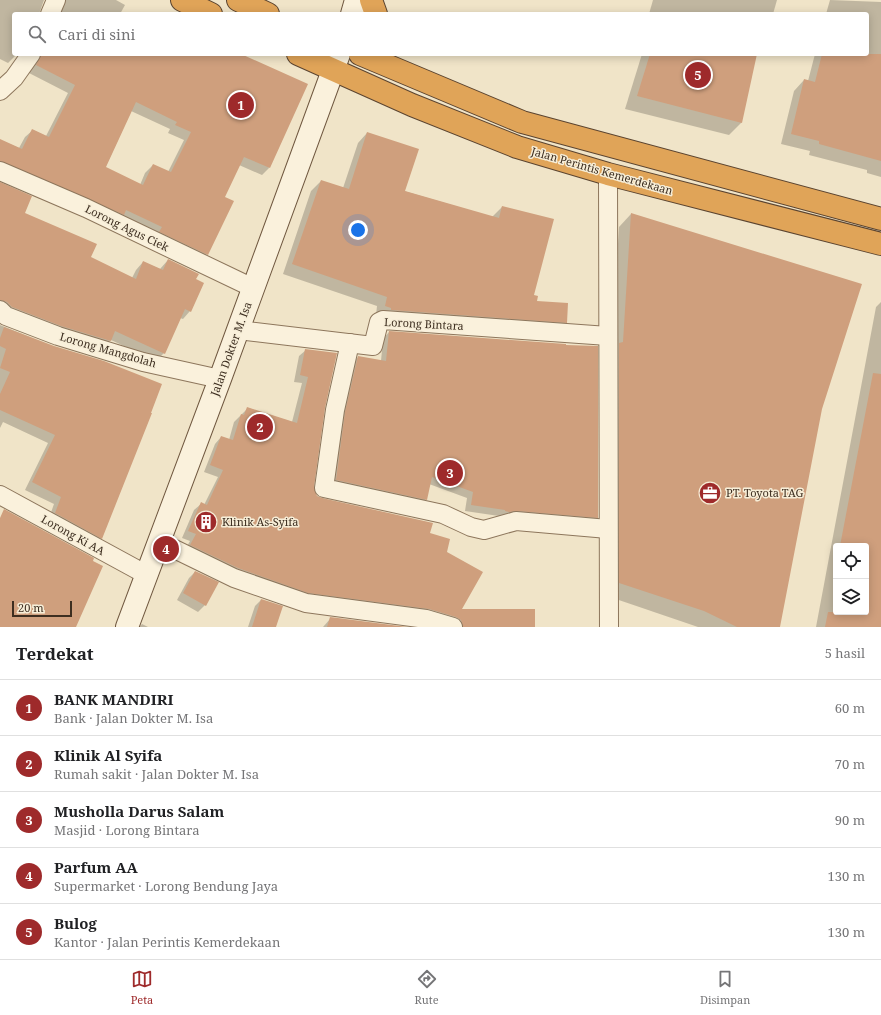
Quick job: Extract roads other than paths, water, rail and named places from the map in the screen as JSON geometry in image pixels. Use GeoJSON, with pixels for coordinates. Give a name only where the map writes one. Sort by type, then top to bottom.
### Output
{"type":"FeatureCollection","features":[{"type":"Feature","properties":{"kind":"highway"},"geometry":{"type":"LineString","coordinates":[[182,0],[207,12]]}},
{"type":"Feature","properties":{"kind":"highway"},"geometry":{"type":"LineString","coordinates":[[238,0],[264,12]]}},
{"type":"Feature","properties":{"kind":"highway"},"geometry":{"type":"LineString","coordinates":[[371,0],[375,12]]}},
{"type":"Feature","properties":{"kind":"highway","name":"Jalan Perintis Kemerdekaan"},"geometry":{"type":"LineString","coordinates":[[308,56],[336,62],[412,105],[517,147],[608,174],[881,244]]}},
{"type":"Feature","properties":{"kind":"highway"},"geometry":{"type":"LineString","coordinates":[[365,56],[522,122],[881,219]]}},
{"type":"Feature","properties":{"kind":"highway"},"geometry":{"type":"LineString","coordinates":[[399,56],[422,80]]}},
{"type":"Feature","properties":{"kind":"highway"},"geometry":{"type":"LineString","coordinates":[[517,147],[522,122]]}},
{"type":"Feature","properties":{"kind":"street"},"geometry":{"type":"LineString","coordinates":[[51,12],[56,0]]}},
{"type":"Feature","properties":{"kind":"street"},"geometry":{"type":"LineString","coordinates":[[353,12],[356,0]]}},
{"type":"Feature","properties":{"kind":"street"},"geometry":{"type":"LineString","coordinates":[[0,91],[14,78],[30,56]]}},
{"type":"Feature","properties":{"kind":"street","name":"Jalan Dokter M. Isa"},"geometry":{"type":"LineString","coordinates":[[127,627],[160,542],[336,62]]}},
{"type":"Feature","properties":{"kind":"street","name":"Lorong Agus Ciek"},"geometry":{"type":"LineString","coordinates":[[0,171],[86,208],[253,288]]}},
{"type":"Feature","properties":{"kind":"street"},"geometry":{"type":"LineString","coordinates":[[608,174],[609,627]]}},
{"type":"Feature","properties":{"kind":"street","name":"Lorong Mangdolah"},"geometry":{"type":"LineString","coordinates":[[0,310],[6,316],[58,336],[143,362],[220,379]]}},
{"type":"Feature","properties":{"kind":"street","name":"Lorong Bintara"},"geometry":{"type":"LineString","coordinates":[[238,330],[373,346],[379,322],[383,320],[608,336]]}},
{"type":"Feature","properties":{"kind":"street"},"geometry":{"type":"LineString","coordinates":[[350,343],[335,410],[324,488],[443,514],[470,527],[484,530],[516,521],[608,529]]}},
{"type":"Feature","properties":{"kind":"street","name":"Lorong Ki AA"},"geometry":{"type":"LineString","coordinates":[[0,495],[147,575]]}},
{"type":"Feature","properties":{"kind":"street"},"geometry":{"type":"LineString","coordinates":[[160,542],[234,578],[306,603],[426,619],[453,627]]}},
{"type":"Feature","properties":{"kind":"place","name":"Bulog"},"geometry":{"type":"Point","coordinates":[698,75]}},
{"type":"Feature","properties":{"kind":"place","name":"BANK MANDIRI"},"geometry":{"type":"Point","coordinates":[241,105]}},
{"type":"Feature","properties":{"kind":"place","name":"Klinik Al Syifa"},"geometry":{"type":"Point","coordinates":[260,427]}},
{"type":"Feature","properties":{"kind":"place","name":"Musholla Darus Salam"},"geometry":{"type":"Point","coordinates":[450,473]}},
{"type":"Feature","properties":{"kind":"place","name":"PT. Toyota TAG"},"geometry":{"type":"Point","coordinates":[710,493]}},
{"type":"Feature","properties":{"kind":"place","name":"Klinik As-Syifa"},"geometry":{"type":"Point","coordinates":[206,522]}},
{"type":"Feature","properties":{"kind":"place","name":"Parfum AA"},"geometry":{"type":"Point","coordinates":[166,549]}}]}
